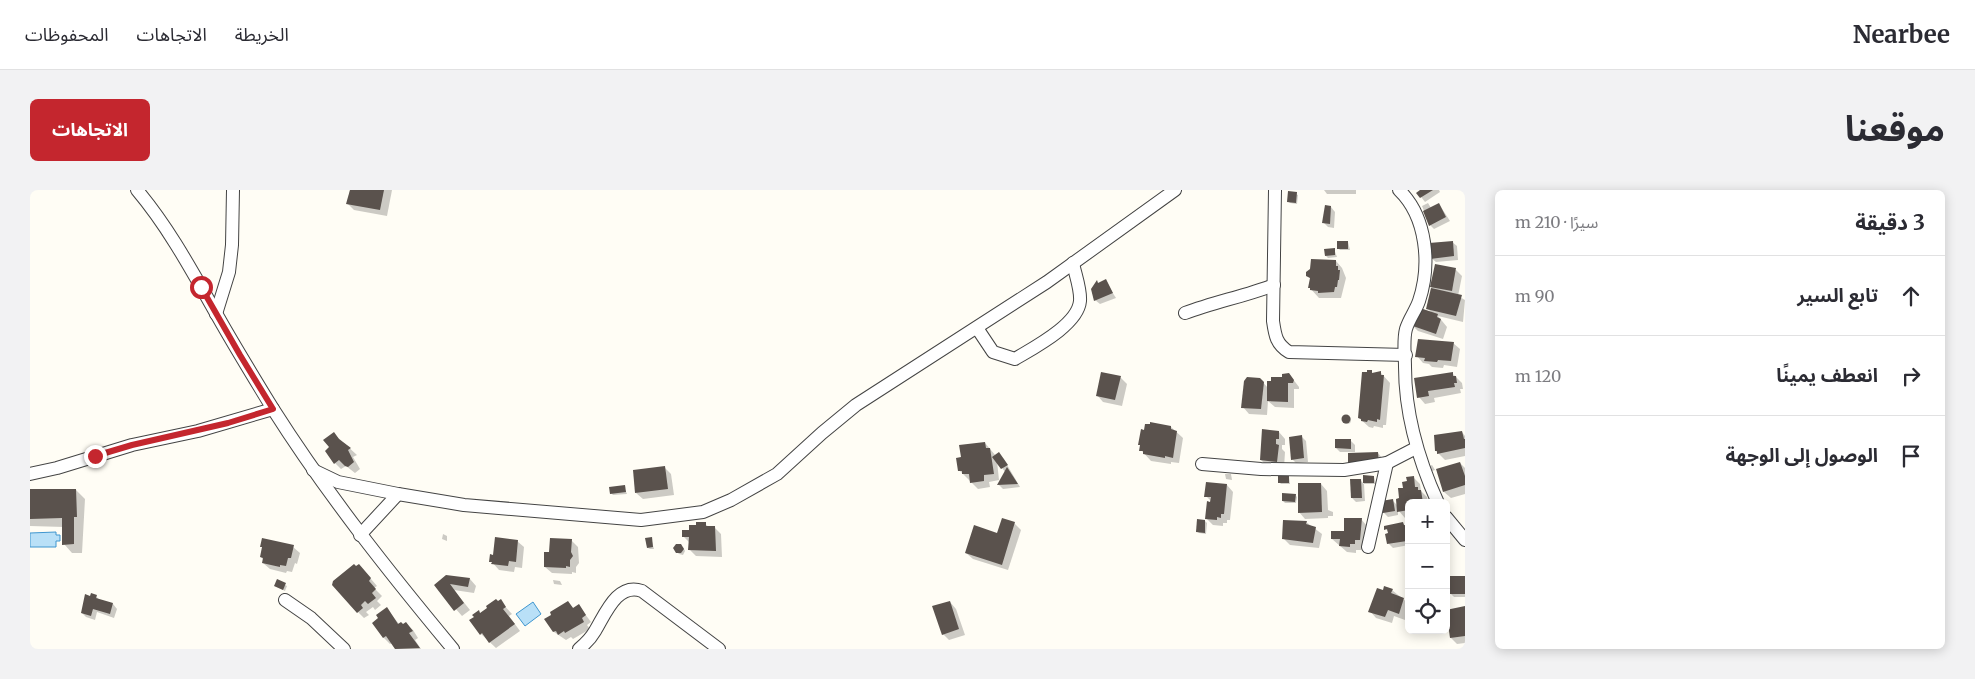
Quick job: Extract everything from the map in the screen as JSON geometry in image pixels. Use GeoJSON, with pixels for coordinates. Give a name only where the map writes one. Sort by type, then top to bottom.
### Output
{"type":"FeatureCollection","features":[{"type":"Feature","properties":{"kind":"street"},"geometry":{"type":"LineString","coordinates":[[137,190],[158,214],[273,409],[313,470],[360,535],[453,649]]}},
{"type":"Feature","properties":{"kind":"street"},"geometry":{"type":"LineString","coordinates":[[216,314],[229,272],[233,190]]}},
{"type":"Feature","properties":{"kind":"street"},"geometry":{"type":"LineString","coordinates":[[313,470],[338,482],[464,505],[641,520],[703,512],[731,500],[776,474],[856,405],[977,328],[1073,263],[1175,190]]}},
{"type":"Feature","properties":{"kind":"street"},"geometry":{"type":"LineString","coordinates":[[1275,190],[1274,332],[1282,348],[1289,352],[1406,355]]}},
{"type":"Feature","properties":{"kind":"street"},"geometry":{"type":"LineString","coordinates":[[1399,190],[1412,204],[1422,230],[1425,258],[1423,282],[1419,301],[1406,329],[1406,392],[1416,448],[1436,499]]}},
{"type":"Feature","properties":{"kind":"street"},"geometry":{"type":"LineString","coordinates":[[977,328],[984,342],[993,352],[1015,359],[1052,336],[1074,317],[1080,302],[1073,263]]}},
{"type":"Feature","properties":{"kind":"street"},"geometry":{"type":"LineString","coordinates":[[1185,313],[1274,285]]}},
{"type":"Feature","properties":{"kind":"street"},"geometry":{"type":"LineString","coordinates":[[30,474],[57,468],[132,445],[198,431],[273,409]]}},
{"type":"Feature","properties":{"kind":"street"},"geometry":{"type":"LineString","coordinates":[[1202,464],[1261,469],[1344,470],[1387,463],[1416,448]]}},
{"type":"Feature","properties":{"kind":"street"},"geometry":{"type":"LineString","coordinates":[[1368,547],[1387,463]]}},
{"type":"Feature","properties":{"kind":"street"},"geometry":{"type":"LineString","coordinates":[[360,535],[398,494]]}},
{"type":"Feature","properties":{"kind":"street"},"geometry":{"type":"LineString","coordinates":[[1450,524],[1457,535]]}},
{"type":"Feature","properties":{"kind":"street"},"geometry":{"type":"LineString","coordinates":[[579,649],[594,634],[612,601],[623,592],[636,589],[642,591],[719,649]]}},
{"type":"Feature","properties":{"kind":"street"},"geometry":{"type":"LineString","coordinates":[[285,600],[311,618],[344,649]]}},
{"type":"Feature","properties":{"kind":"water"},"geometry":{"type":"Polygon","coordinates":[[[56,532],[56,535],[60,535],[60,541],[56,541],[56,547],[30,547],[30,533],[56,532]]]}},
{"type":"Feature","properties":{"kind":"water"},"geometry":{"type":"Polygon","coordinates":[[[533,602],[541,614],[525,626],[516,614],[533,602]]]}},
{"type":"Feature","properties":{"kind":"building"},"geometry":{"type":"Polygon","coordinates":[[[350,190],[384,190],[380,210],[346,204],[350,190]]]}},
{"type":"Feature","properties":{"kind":"building"},"geometry":{"type":"Polygon","coordinates":[[[1420,190],[1433,190],[1420,198],[1416,193],[1420,190]]]}},
{"type":"Feature","properties":{"kind":"building"},"geometry":{"type":"Polygon","coordinates":[[[1288,191],[1297,192],[1296,203],[1287,202],[1288,191]]]}},
{"type":"Feature","properties":{"kind":"building"},"geometry":{"type":"Polygon","coordinates":[[[1439,203],[1446,217],[1429,226],[1423,211],[1439,203]]]}},
{"type":"Feature","properties":{"kind":"building"},"geometry":{"type":"Polygon","coordinates":[[[1325,205],[1331,206],[1330,224],[1322,223],[1325,205]]]}},
{"type":"Feature","properties":{"kind":"building"},"geometry":{"type":"Polygon","coordinates":[[[1337,241],[1348,241],[1348,249],[1337,249],[1337,241]]]}},
{"type":"Feature","properties":{"kind":"building"},"geometry":{"type":"Polygon","coordinates":[[[1453,241],[1454,256],[1430,259],[1429,243],[1453,241]]]}},
{"type":"Feature","properties":{"kind":"building"},"geometry":{"type":"Polygon","coordinates":[[[1335,248],[1335,255],[1325,256],[1324,249],[1335,248]]]}},
{"type":"Feature","properties":{"kind":"building"},"geometry":{"type":"Polygon","coordinates":[[[1311,259],[1336,260],[1336,266],[1340,270],[1339,280],[1334,292],[1318,293],[1318,291],[1308,288],[1310,278],[1306,276],[1306,272],[1310,269],[1311,259]]]}},
{"type":"Feature","properties":{"kind":"building"},"geometry":{"type":"Polygon","coordinates":[[[1435,264],[1456,268],[1452,291],[1430,287],[1435,264]]]}},
{"type":"Feature","properties":{"kind":"building"},"geometry":{"type":"Polygon","coordinates":[[[1106,279],[1113,293],[1094,301],[1091,289],[1097,280],[1098,283],[1106,279]]]}},
{"type":"Feature","properties":{"kind":"building"},"geometry":{"type":"Polygon","coordinates":[[[1431,288],[1462,295],[1456,316],[1426,309],[1431,288]]]}},
{"type":"Feature","properties":{"kind":"building"},"geometry":{"type":"Polygon","coordinates":[[[1420,308],[1438,314],[1437,317],[1441,319],[1436,334],[1410,325],[1420,308]]]}},
{"type":"Feature","properties":{"kind":"building"},"geometry":{"type":"Polygon","coordinates":[[[1418,339],[1454,342],[1451,361],[1424,361],[1425,358],[1415,357],[1418,339]]]}},
{"type":"Feature","properties":{"kind":"building"},"geometry":{"type":"Polygon","coordinates":[[[1367,370],[1372,370],[1372,373],[1381,371],[1381,375],[1384,375],[1380,420],[1377,419],[1377,422],[1361,421],[1358,418],[1362,372],[1367,372],[1367,370]]]}},
{"type":"Feature","properties":{"kind":"building"},"geometry":{"type":"Polygon","coordinates":[[[1101,372],[1121,376],[1115,400],[1096,396],[1101,372]]]}},
{"type":"Feature","properties":{"kind":"building"},"geometry":{"type":"Polygon","coordinates":[[[1453,372],[1457,383],[1454,383],[1455,387],[1428,391],[1429,396],[1417,398],[1414,378],[1453,372]]]}},
{"type":"Feature","properties":{"kind":"building"},"geometry":{"type":"Polygon","coordinates":[[[1289,373],[1294,380],[1293,383],[1288,383],[1288,402],[1267,401],[1267,381],[1271,381],[1271,377],[1282,377],[1282,374],[1289,373]]]}},
{"type":"Feature","properties":{"kind":"building"},"geometry":{"type":"Polygon","coordinates":[[[1247,377],[1260,378],[1264,382],[1261,409],[1241,408],[1244,381],[1247,377]]]}},
{"type":"Feature","properties":{"kind":"building"},"geometry":{"type":"Polygon","coordinates":[[[1346,414],[1351,419],[1346,424],[1341,419],[1346,414]]]}},
{"type":"Feature","properties":{"kind":"building"},"geometry":{"type":"Polygon","coordinates":[[[1150,422],[1171,426],[1171,429],[1177,431],[1173,458],[1143,454],[1143,451],[1139,451],[1140,445],[1138,445],[1141,429],[1144,430],[1145,424],[1150,424],[1150,422]]]}},
{"type":"Feature","properties":{"kind":"building"},"geometry":{"type":"Polygon","coordinates":[[[1262,429],[1279,431],[1279,439],[1276,439],[1276,444],[1279,445],[1277,462],[1260,460],[1262,429]]]}},
{"type":"Feature","properties":{"kind":"building"},"geometry":{"type":"Polygon","coordinates":[[[1462,431],[1465,439],[1465,448],[1437,454],[1437,451],[1435,451],[1434,435],[1462,431]]]}},
{"type":"Feature","properties":{"kind":"building"},"geometry":{"type":"Polygon","coordinates":[[[334,432],[339,439],[351,448],[348,450],[354,462],[348,467],[339,460],[334,464],[325,451],[329,447],[323,440],[334,432]]]}},
{"type":"Feature","properties":{"kind":"building"},"geometry":{"type":"Polygon","coordinates":[[[1302,435],[1304,458],[1291,460],[1289,437],[1302,435]]]}},
{"type":"Feature","properties":{"kind":"building"},"geometry":{"type":"Polygon","coordinates":[[[1335,439],[1351,439],[1351,449],[1335,448],[1335,439]]]}},
{"type":"Feature","properties":{"kind":"building"},"geometry":{"type":"Polygon","coordinates":[[[985,442],[986,448],[990,448],[994,474],[984,475],[984,481],[970,483],[969,474],[962,474],[962,471],[958,471],[956,458],[961,457],[959,445],[985,442]]]}},
{"type":"Feature","properties":{"kind":"building"},"geometry":{"type":"Polygon","coordinates":[[[999,452],[1008,465],[1001,469],[992,457],[999,452]]]}},
{"type":"Feature","properties":{"kind":"building"},"geometry":{"type":"Polygon","coordinates":[[[1378,452],[1379,465],[1348,466],[1348,453],[1378,452]]]}},
{"type":"Feature","properties":{"kind":"building"},"geometry":{"type":"Polygon","coordinates":[[[1460,462],[1465,476],[1465,485],[1443,492],[1436,469],[1460,462]]]}},
{"type":"Feature","properties":{"kind":"building"},"geometry":{"type":"Polygon","coordinates":[[[665,466],[668,489],[635,493],[633,470],[665,466]]]}},
{"type":"Feature","properties":{"kind":"building"},"geometry":{"type":"Polygon","coordinates":[[[1007,467],[1018,484],[997,485],[1007,467]]]}},
{"type":"Feature","properties":{"kind":"building"},"geometry":{"type":"Polygon","coordinates":[[[1278,475],[1289,476],[1289,483],[1278,483],[1278,475]]]}},
{"type":"Feature","properties":{"kind":"building"},"geometry":{"type":"Polygon","coordinates":[[[1363,475],[1374,476],[1374,483],[1363,483],[1363,475]]]}},
{"type":"Feature","properties":{"kind":"building"},"geometry":{"type":"Polygon","coordinates":[[[1414,476],[1415,487],[1421,490],[1422,499],[1405,499],[1405,511],[1397,512],[1396,499],[1399,498],[1398,488],[1403,488],[1402,482],[1407,481],[1406,477],[1414,476]]]}},
{"type":"Feature","properties":{"kind":"building"},"geometry":{"type":"Polygon","coordinates":[[[1350,479],[1361,479],[1362,498],[1351,498],[1350,479]]]}},
{"type":"Feature","properties":{"kind":"building"},"geometry":{"type":"Polygon","coordinates":[[[1206,482],[1227,484],[1224,514],[1221,514],[1221,518],[1217,517],[1217,520],[1205,519],[1207,501],[1210,502],[1211,497],[1204,497],[1206,482]]]}},
{"type":"Feature","properties":{"kind":"building"},"geometry":{"type":"Polygon","coordinates":[[[1298,483],[1321,483],[1322,512],[1298,513],[1298,483]]]}},
{"type":"Feature","properties":{"kind":"building"},"geometry":{"type":"Polygon","coordinates":[[[625,485],[626,492],[610,494],[609,487],[625,485]]]}},
{"type":"Feature","properties":{"kind":"building"},"geometry":{"type":"Polygon","coordinates":[[[30,489],[76,489],[77,517],[74,517],[74,544],[62,545],[62,518],[30,519],[30,489]]]}},
{"type":"Feature","properties":{"kind":"building"},"geometry":{"type":"Polygon","coordinates":[[[1282,493],[1296,494],[1295,502],[1282,501],[1282,493]]]}},
{"type":"Feature","properties":{"kind":"building"},"geometry":{"type":"Polygon","coordinates":[[[1393,499],[1395,511],[1383,513],[1381,501],[1393,499]]]}},
{"type":"Feature","properties":{"kind":"building"},"geometry":{"type":"Polygon","coordinates":[[[1002,518],[1015,522],[1002,565],[965,553],[974,525],[997,533],[1002,518]]]}},
{"type":"Feature","properties":{"kind":"building"},"geometry":{"type":"Polygon","coordinates":[[[1344,518],[1362,518],[1360,540],[1355,540],[1355,544],[1350,544],[1350,547],[1339,546],[1340,539],[1331,539],[1331,531],[1344,531],[1344,518]]]}},
{"type":"Feature","properties":{"kind":"building"},"geometry":{"type":"Polygon","coordinates":[[[1197,519],[1205,520],[1205,533],[1196,532],[1197,519]]]}},
{"type":"Feature","properties":{"kind":"building"},"geometry":{"type":"Polygon","coordinates":[[[1283,520],[1307,521],[1306,524],[1316,527],[1313,543],[1282,539],[1283,520]]]}},
{"type":"Feature","properties":{"kind":"building"},"geometry":{"type":"Polygon","coordinates":[[[696,522],[706,522],[706,526],[715,526],[716,551],[688,550],[689,537],[682,537],[682,530],[689,530],[689,525],[696,525],[696,522]]]}},
{"type":"Feature","properties":{"kind":"building"},"geometry":{"type":"Polygon","coordinates":[[[1403,522],[1405,525],[1405,541],[1387,544],[1385,534],[1388,533],[1387,529],[1384,530],[1384,526],[1403,522]]]}},
{"type":"Feature","properties":{"kind":"building"},"geometry":{"type":"Polygon","coordinates":[[[495,537],[518,540],[516,562],[509,561],[508,566],[491,564],[492,562],[489,562],[490,554],[493,555],[495,537]]]}},
{"type":"Feature","properties":{"kind":"building"},"geometry":{"type":"Polygon","coordinates":[[[652,537],[653,547],[647,548],[645,538],[652,537]]]}},
{"type":"Feature","properties":{"kind":"building"},"geometry":{"type":"Polygon","coordinates":[[[262,538],[294,545],[291,558],[288,558],[286,566],[280,565],[280,567],[262,563],[263,558],[260,557],[262,547],[260,547],[262,538]]]}},
{"type":"Feature","properties":{"kind":"building"},"geometry":{"type":"Polygon","coordinates":[[[550,538],[572,539],[571,552],[573,556],[570,560],[570,567],[544,567],[544,552],[549,552],[550,538]]]}},
{"type":"Feature","properties":{"kind":"building"},"geometry":{"type":"Polygon","coordinates":[[[676,544],[681,544],[684,549],[681,553],[676,553],[673,548],[676,544]]]}},
{"type":"Feature","properties":{"kind":"building"},"geometry":{"type":"Polygon","coordinates":[[[354,564],[356,566],[359,564],[371,578],[369,581],[376,589],[372,593],[376,598],[368,604],[365,601],[361,605],[363,608],[357,613],[332,585],[333,581],[354,564]]]}},
{"type":"Feature","properties":{"kind":"building"},"geometry":{"type":"Polygon","coordinates":[[[446,575],[470,578],[468,587],[450,584],[464,603],[454,611],[434,585],[446,575]]]}},
{"type":"Feature","properties":{"kind":"building"},"geometry":{"type":"Polygon","coordinates":[[[1450,576],[1465,576],[1465,594],[1450,594],[1450,576]]]}},
{"type":"Feature","properties":{"kind":"building"},"geometry":{"type":"Polygon","coordinates":[[[277,579],[286,583],[283,590],[274,586],[277,579]]]}},
{"type":"Feature","properties":{"kind":"building"},"geometry":{"type":"Polygon","coordinates":[[[1384,586],[1393,589],[1391,593],[1404,598],[1399,614],[1388,610],[1385,617],[1368,612],[1377,588],[1383,590],[1384,586]]]}},
{"type":"Feature","properties":{"kind":"building"},"geometry":{"type":"Polygon","coordinates":[[[91,593],[97,595],[96,598],[113,603],[110,614],[93,609],[91,616],[81,613],[85,594],[90,596],[91,593]]]}},
{"type":"Feature","properties":{"kind":"building"},"geometry":{"type":"Polygon","coordinates":[[[496,599],[498,601],[501,599],[506,607],[503,609],[515,624],[489,643],[482,633],[480,635],[469,620],[474,617],[472,615],[479,610],[480,613],[496,599]]]}},
{"type":"Feature","properties":{"kind":"building"},"geometry":{"type":"Polygon","coordinates":[[[568,601],[573,608],[579,604],[586,615],[582,618],[584,622],[558,635],[556,631],[553,632],[544,619],[551,615],[550,612],[568,601]]]}},
{"type":"Feature","properties":{"kind":"building"},"geometry":{"type":"Polygon","coordinates":[[[950,601],[959,629],[942,635],[932,606],[950,601]]]}},
{"type":"Feature","properties":{"kind":"building"},"geometry":{"type":"Polygon","coordinates":[[[1465,606],[1465,636],[1450,638],[1450,609],[1465,606]]]}},
{"type":"Feature","properties":{"kind":"building"},"geometry":{"type":"Polygon","coordinates":[[[387,607],[398,624],[406,622],[413,631],[409,633],[420,648],[395,649],[386,636],[383,638],[372,623],[378,618],[376,615],[387,607]]]}},
{"type":"Feature","properties":{"kind":"route"},"geometry":{"type":"LineString","coordinates":[[95,456],[132,445],[198,431],[273,409],[201,287]]}}]}
